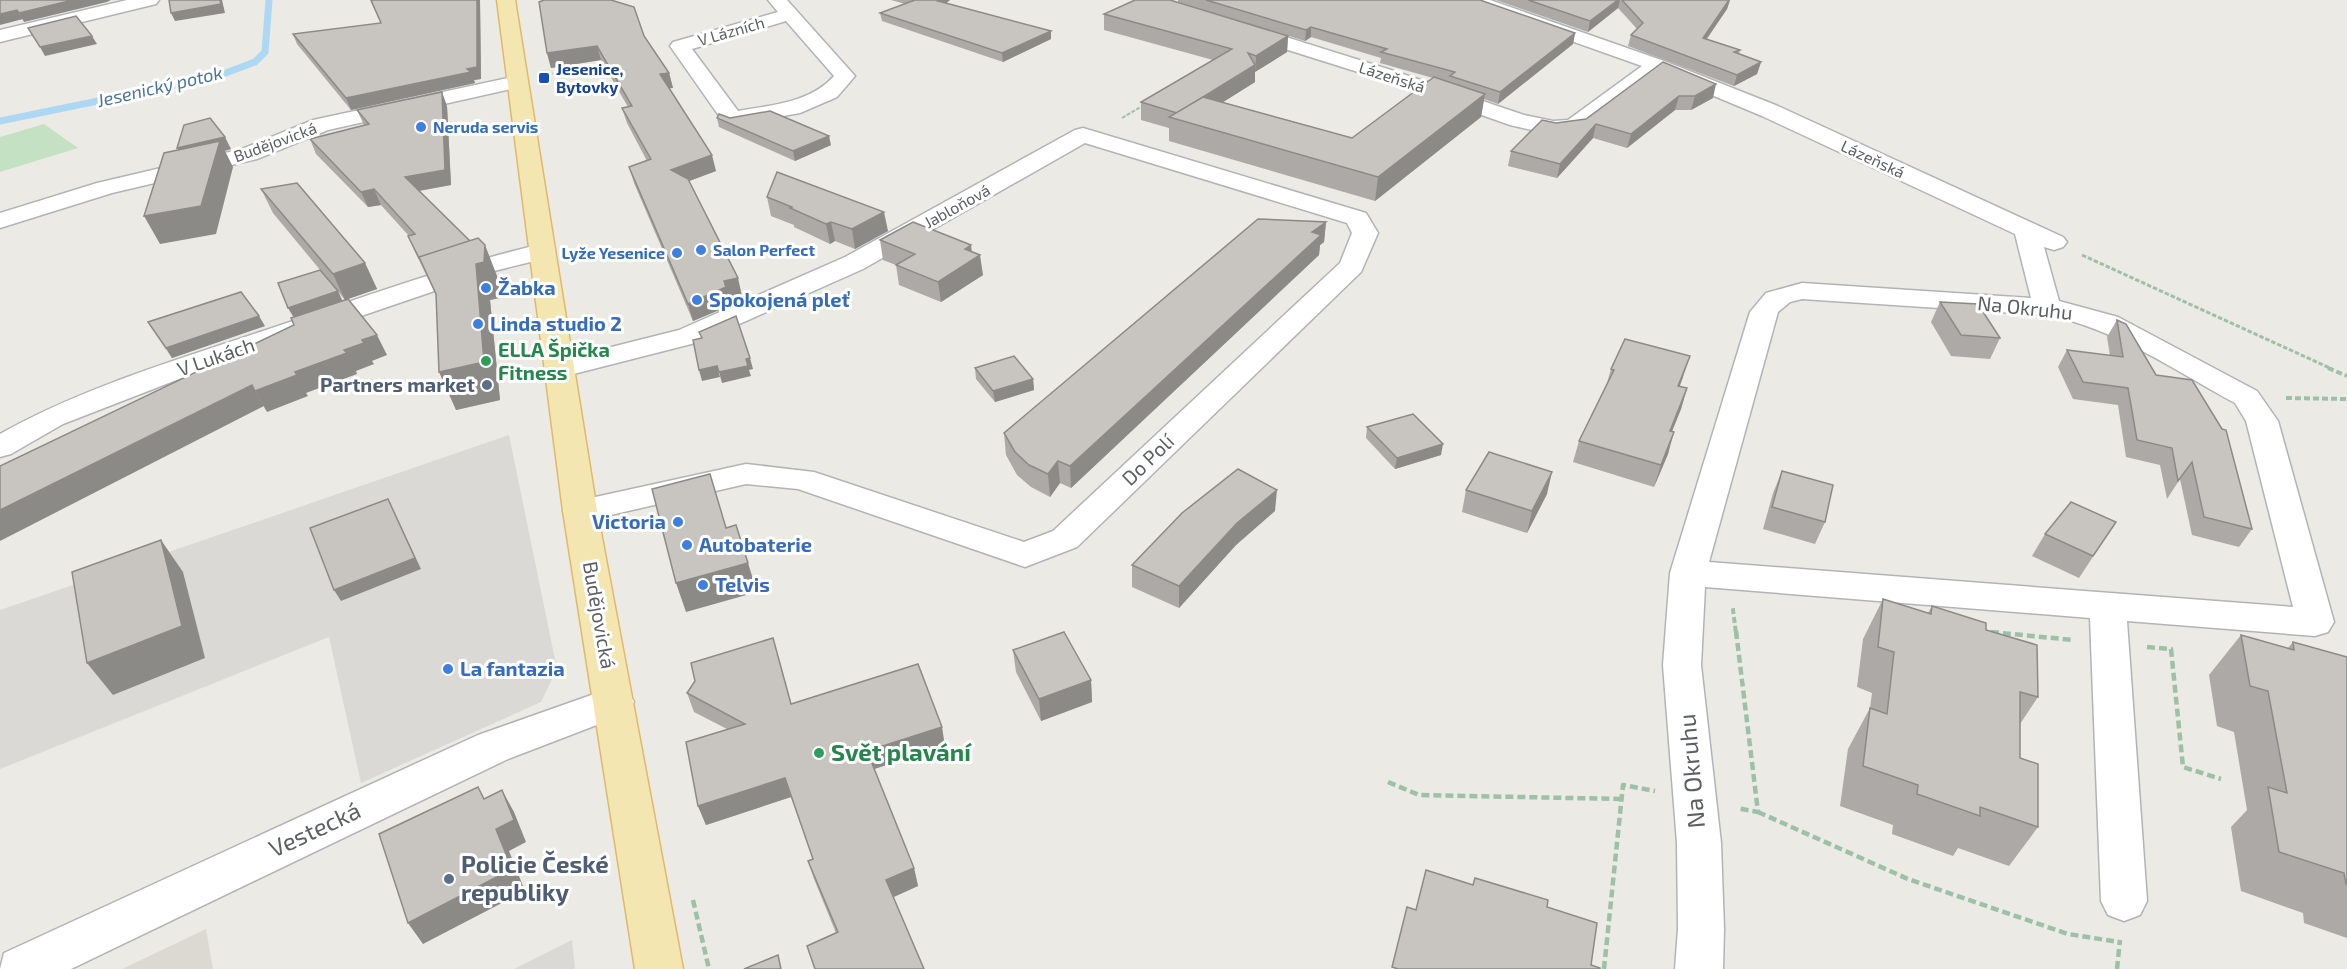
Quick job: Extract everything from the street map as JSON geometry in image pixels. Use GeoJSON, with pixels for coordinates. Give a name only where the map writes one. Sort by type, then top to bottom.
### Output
{"type":"FeatureCollection","features":[{"type":"Feature","properties":{"kind":"main road","name":"Budějovická"},"geometry":{"type":"LineString","coordinates":[[506,0],[580,511],[659,969]]}},
{"type":"Feature","properties":{"kind":"street"},"geometry":{"type":"LineString","coordinates":[[0,36],[150,0]]}},
{"type":"Feature","properties":{"kind":"street","name":"Lázeňská"},"geometry":{"type":"LineString","coordinates":[[1473,0],[1657,66],[1770,111],[2054,242]]}},
{"type":"Feature","properties":{"kind":"street","name":"V Lázních"},"geometry":{"type":"LineString","coordinates":[[783,7],[845,76],[830,93],[792,108],[732,118],[680,46],[783,7]]}},
{"type":"Feature","properties":{"kind":"street","name":"Lázeňská"},"geometry":{"type":"LineString","coordinates":[[1221,23],[1384,74],[1518,120],[1553,128],[1574,126],[1657,66]]}},
{"type":"Feature","properties":{"kind":"street","name":"Budějovická"},"geometry":{"type":"LineString","coordinates":[[0,221],[105,188],[249,154],[321,125],[517,79]]}},
{"type":"Feature","properties":{"kind":"street","name":"Jabloňová"},"geometry":{"type":"LineString","coordinates":[[558,369],[689,336],[844,268],[1087,136]]}},
{"type":"Feature","properties":{"kind":"street","name":"Do Polí"},"geometry":{"type":"LineString","coordinates":[[580,511],[746,474],[802,479],[1025,555],[1065,539],[1352,266],[1365,233],[1358,218],[1087,136]]}},
{"type":"Feature","properties":{"kind":"street"},"geometry":{"type":"LineString","coordinates":[[2027,230],[2047,308]]}},
{"type":"Feature","properties":{"kind":"street","name":"V Lukách"},"geometry":{"type":"LineString","coordinates":[[0,447],[52,417],[187,366],[482,266],[542,252]]}},
{"type":"Feature","properties":{"kind":"street","name":"Na Okruhu"},"geometry":{"type":"LineString","coordinates":[[1688,573],[2315,622],[2262,421],[2246,397],[2108,322],[2078,313],[2047,308],[1802,291],[1781,295],[1769,303],[1764,312],[1688,573],[1682,665],[1699,843],[1701,929],[1699,969]]}},
{"type":"Feature","properties":{"kind":"street"},"geometry":{"type":"LineString","coordinates":[[2108,607],[2124,901]]}},
{"type":"Feature","properties":{"kind":"street","name":"Vestecká"},"geometry":{"type":"LineString","coordinates":[[21,969],[493,747],[614,702]]}},
{"type":"Feature","properties":{"kind":"path"},"geometry":{"type":"LineString","coordinates":[[517,79],[598,71],[620,65]]}},
{"type":"Feature","properties":{"kind":"path"},"geometry":{"type":"LineString","coordinates":[[1087,136],[1151,101]]}},
{"type":"Feature","properties":{"kind":"path"},"geometry":{"type":"LineString","coordinates":[[2054,242],[2347,376]]}},
{"type":"Feature","properties":{"kind":"path"},"geometry":{"type":"LineString","coordinates":[[2246,397],[2347,399]]}},
{"type":"Feature","properties":{"kind":"path"},"geometry":{"type":"LineString","coordinates":[[1745,611],[1733,610],[1758,812]]}},
{"type":"Feature","properties":{"kind":"path"},"geometry":{"type":"LineString","coordinates":[[1981,632],[2075,640]]}},
{"type":"Feature","properties":{"kind":"path"},"geometry":{"type":"LineString","coordinates":[[2141,646],[2171,649],[2183,767],[2221,779]]}},
{"type":"Feature","properties":{"kind":"path"},"geometry":{"type":"LineString","coordinates":[[1388,782],[1419,795],[1621,799]]}},
{"type":"Feature","properties":{"kind":"path"},"geometry":{"type":"LineString","coordinates":[[1604,969],[1623,785],[1665,793]]}},
{"type":"Feature","properties":{"kind":"path"},"geometry":{"type":"LineString","coordinates":[[1735,808],[1758,812],[1908,879],[2067,934],[2119,942]]}},
{"type":"Feature","properties":{"kind":"shaded area"},"geometry":{"type":"Polygon","coordinates":[[[509,435],[557,669],[541,702],[361,783],[329,637],[0,769],[0,610],[509,435]]]}},
{"type":"Feature","properties":{"kind":"shaded area"},"geometry":{"type":"Polygon","coordinates":[[[206,929],[213,969],[122,969],[206,929]]]}},
{"type":"Feature","properties":{"kind":"shaded area"},"geometry":{"type":"Polygon","coordinates":[[[572,940],[575,969],[514,969],[572,940]]]}},
{"type":"Feature","properties":{"kind":"green space"},"geometry":{"type":"Polygon","coordinates":[[[44,124],[78,148],[0,172],[0,137],[44,124]]]}},
{"type":"Feature","properties":{"kind":"building"},"geometry":{"type":"Polygon","coordinates":[[[0,0],[73,0],[19,13],[17,10],[0,14],[0,0]]]}},
{"type":"Feature","properties":{"kind":"building"},"geometry":{"type":"Polygon","coordinates":[[[169,0],[220,0],[221,4],[171,13],[169,0]]]}},
{"type":"Feature","properties":{"kind":"building"},"geometry":{"type":"Polygon","coordinates":[[[371,0],[477,0],[477,67],[467,69],[471,72],[346,98],[293,34],[381,23],[371,0]]]}},
{"type":"Feature","properties":{"kind":"building"},"geometry":{"type":"Polygon","coordinates":[[[544,0],[611,0],[634,7],[644,36],[669,73],[660,74],[712,155],[671,170],[688,179],[738,278],[724,281],[726,287],[688,304],[629,167],[651,159],[622,108],[632,106],[597,46],[547,53],[539,2],[544,0]]]}},
{"type":"Feature","properties":{"kind":"building"},"geometry":{"type":"Polygon","coordinates":[[[915,0],[940,0],[938,1],[1051,31],[1002,53],[880,13],[915,0]]]}},
{"type":"Feature","properties":{"kind":"building"},"geometry":{"type":"Polygon","coordinates":[[[1135,0],[1170,0],[1288,36],[1256,56],[1248,53],[1255,65],[1177,113],[1141,102],[1232,49],[1104,14],[1135,0]]]}},
{"type":"Feature","properties":{"kind":"building"},"geometry":{"type":"Polygon","coordinates":[[[1206,0],[1480,0],[1575,33],[1500,92],[1450,76],[1455,72],[1381,52],[1387,49],[1311,27],[1306,30],[1206,0]]]}},
{"type":"Feature","properties":{"kind":"building"},"geometry":{"type":"Polygon","coordinates":[[[1528,0],[1618,0],[1590,21],[1528,0]]]}},
{"type":"Feature","properties":{"kind":"building"},"geometry":{"type":"Polygon","coordinates":[[[1622,0],[1729,0],[1703,38],[1740,50],[1734,52],[1761,62],[1737,75],[1631,35],[1643,23],[1622,0]]]}},
{"type":"Feature","properties":{"kind":"building"},"geometry":{"type":"Polygon","coordinates":[[[76,16],[92,36],[40,47],[28,28],[76,16]]]}},
{"type":"Feature","properties":{"kind":"building"},"geometry":{"type":"Polygon","coordinates":[[[1663,62],[1716,84],[1695,96],[1679,96],[1631,134],[1596,124],[1560,164],[1511,151],[1542,120],[1556,123],[1586,119],[1663,62]]]}},
{"type":"Feature","properties":{"kind":"building"},"geometry":{"type":"Polygon","coordinates":[[[1434,77],[1485,94],[1378,177],[1169,117],[1203,97],[1352,138],[1434,77]]]}},
{"type":"Feature","properties":{"kind":"building"},"geometry":{"type":"Polygon","coordinates":[[[442,92],[445,170],[405,177],[470,241],[419,258],[408,236],[415,234],[374,189],[361,192],[310,139],[369,124],[357,110],[442,92]]]}},
{"type":"Feature","properties":{"kind":"building"},"geometry":{"type":"Polygon","coordinates":[[[770,111],[829,136],[793,151],[717,118],[719,114],[730,118],[770,111]]]}},
{"type":"Feature","properties":{"kind":"building"},"geometry":{"type":"Polygon","coordinates":[[[210,118],[225,137],[177,148],[184,125],[210,118]]]}},
{"type":"Feature","properties":{"kind":"building"},"geometry":{"type":"Polygon","coordinates":[[[220,141],[201,206],[144,216],[164,153],[220,141]]]}},
{"type":"Feature","properties":{"kind":"building"},"geometry":{"type":"Polygon","coordinates":[[[777,172],[884,212],[852,229],[831,222],[826,224],[767,197],[777,172]]]}},
{"type":"Feature","properties":{"kind":"building"},"geometry":{"type":"Polygon","coordinates":[[[297,183],[365,263],[333,274],[261,189],[297,183]]]}},
{"type":"Feature","properties":{"kind":"building"},"geometry":{"type":"Polygon","coordinates":[[[1258,219],[1326,222],[1312,232],[1321,235],[1070,466],[1058,461],[1048,474],[1029,465],[1015,452],[1004,433],[1258,219]]]}},
{"type":"Feature","properties":{"kind":"building"},"geometry":{"type":"Polygon","coordinates":[[[913,222],[971,245],[965,249],[980,255],[938,282],[896,265],[915,254],[880,240],[913,222]]]}},
{"type":"Feature","properties":{"kind":"building"},"geometry":{"type":"Polygon","coordinates":[[[478,238],[485,245],[484,262],[476,264],[484,362],[439,372],[436,294],[419,257],[478,238]]]}},
{"type":"Feature","properties":{"kind":"building"},"geometry":{"type":"Polygon","coordinates":[[[320,270],[338,291],[288,308],[278,283],[320,270]]]}},
{"type":"Feature","properties":{"kind":"building"},"geometry":{"type":"Polygon","coordinates":[[[241,292],[259,316],[166,348],[148,322],[241,292]]]}},
{"type":"Feature","properties":{"kind":"building"},"geometry":{"type":"Polygon","coordinates":[[[348,299],[377,335],[362,340],[364,343],[344,350],[347,353],[295,372],[297,375],[255,391],[252,385],[0,510],[0,466],[294,325],[291,318],[348,299]]]}},
{"type":"Feature","properties":{"kind":"building"},"geometry":{"type":"Polygon","coordinates":[[[1940,302],[1978,304],[2000,338],[1961,335],[1940,302]]]}},
{"type":"Feature","properties":{"kind":"building"},"geometry":{"type":"Polygon","coordinates":[[[736,316],[750,358],[746,359],[748,366],[719,372],[717,366],[699,370],[693,340],[702,338],[699,332],[736,316]]]}},
{"type":"Feature","properties":{"kind":"building"},"geometry":{"type":"Polygon","coordinates":[[[2117,320],[2126,324],[2156,375],[2192,380],[2222,429],[2226,430],[2252,529],[2204,517],[2192,462],[2178,481],[2172,448],[2137,440],[2128,388],[2083,382],[2067,350],[2123,357],[2117,320]]]}},
{"type":"Feature","properties":{"kind":"building"},"geometry":{"type":"Polygon","coordinates":[[[1625,339],[1690,356],[1678,386],[1687,388],[1670,431],[1674,432],[1661,465],[1579,441],[1614,370],[1611,369],[1625,339]]]}},
{"type":"Feature","properties":{"kind":"building"},"geometry":{"type":"Polygon","coordinates":[[[1014,356],[1033,379],[993,391],[975,368],[1014,356]]]}},
{"type":"Feature","properties":{"kind":"building"},"geometry":{"type":"Polygon","coordinates":[[[1413,414],[1443,444],[1397,458],[1367,427],[1413,414]]]}},
{"type":"Feature","properties":{"kind":"building"},"geometry":{"type":"Polygon","coordinates":[[[1489,452],[1552,472],[1532,511],[1466,490],[1489,452]]]}},
{"type":"Feature","properties":{"kind":"building"},"geometry":{"type":"Polygon","coordinates":[[[1238,469],[1277,490],[1237,523],[1179,586],[1132,565],[1182,513],[1238,469]]]}},
{"type":"Feature","properties":{"kind":"building"},"geometry":{"type":"Polygon","coordinates":[[[1782,471],[1833,485],[1825,522],[1772,507],[1782,471]]]}},
{"type":"Feature","properties":{"kind":"building"},"geometry":{"type":"Polygon","coordinates":[[[710,474],[726,528],[736,525],[748,563],[676,583],[652,489],[710,474]]]}},
{"type":"Feature","properties":{"kind":"building"},"geometry":{"type":"Polygon","coordinates":[[[388,499],[415,558],[334,590],[310,528],[388,499]]]}},
{"type":"Feature","properties":{"kind":"building"},"geometry":{"type":"Polygon","coordinates":[[[2071,502],[2116,522],[2093,556],[2045,534],[2071,502]]]}},
{"type":"Feature","properties":{"kind":"building"},"geometry":{"type":"Polygon","coordinates":[[[161,540],[182,626],[87,663],[72,572],[161,540]]]}},
{"type":"Feature","properties":{"kind":"building"},"geometry":{"type":"Polygon","coordinates":[[[1883,599],[1931,614],[1932,606],[1986,623],[1986,630],[2037,645],[2038,697],[2020,692],[2020,758],[2038,764],[2038,827],[1980,807],[1980,816],[1917,794],[1918,785],[1863,766],[1870,708],[1887,714],[1894,652],[1878,647],[1883,599]]]}},
{"type":"Feature","properties":{"kind":"building"},"geometry":{"type":"Polygon","coordinates":[[[1064,632],[1091,680],[1039,699],[1013,650],[1064,632]]]}},
{"type":"Feature","properties":{"kind":"building"},"geometry":{"type":"Polygon","coordinates":[[[2241,635],[2294,650],[2293,642],[2347,657],[2347,884],[2344,873],[2279,852],[2268,787],[2287,793],[2268,691],[2250,686],[2241,635]]]}},
{"type":"Feature","properties":{"kind":"building"},"geometry":{"type":"Polygon","coordinates":[[[773,638],[791,704],[918,664],[942,727],[867,751],[914,868],[886,880],[924,969],[815,969],[807,946],[838,932],[808,861],[813,859],[785,778],[698,806],[686,742],[745,724],[687,693],[695,681],[691,663],[773,638]]]}},
{"type":"Feature","properties":{"kind":"building","name":"Policie České republiky"},"geometry":{"type":"Polygon","coordinates":[[[478,787],[484,799],[502,790],[514,820],[496,829],[512,869],[408,923],[379,834],[478,787]]]}},
{"type":"Feature","properties":{"kind":"building"},"geometry":{"type":"Polygon","coordinates":[[[1426,870],[1473,885],[1475,878],[1548,900],[1547,907],[1597,923],[1591,965],[1600,969],[1398,969],[1392,967],[1407,907],[1416,910],[1426,870]]]}},
{"type":"Feature","properties":{"kind":"building"},"geometry":{"type":"Polygon","coordinates":[[[778,955],[781,969],[744,969],[778,955]]]}},
{"type":"Feature","properties":{"kind":"waterway","name":"Jesenický potok"},"geometry":{"type":"LineString","coordinates":[[0,121],[215,77],[255,62],[265,52],[269,0]]}},
{"type":"Feature","properties":{"kind":"place","name":"Jesenice, Bytovky"},"geometry":{"type":"Point","coordinates":[544,78]}},
{"type":"Feature","properties":{"kind":"place","name":"Neruda servis"},"geometry":{"type":"Point","coordinates":[421,127]}},
{"type":"Feature","properties":{"kind":"place","name":"Salon Perfect"},"geometry":{"type":"Point","coordinates":[701,250]}},
{"type":"Feature","properties":{"kind":"place","name":"Lyže Yesenice"},"geometry":{"type":"Point","coordinates":[677,253]}},
{"type":"Feature","properties":{"kind":"place","name":"Žabka"},"geometry":{"type":"Point","coordinates":[486,288]}},
{"type":"Feature","properties":{"kind":"place","name":"Spokojená pleť"},"geometry":{"type":"Point","coordinates":[697,300]}},
{"type":"Feature","properties":{"kind":"place","name":"Linda studio 2"},"geometry":{"type":"Point","coordinates":[478,324]}},
{"type":"Feature","properties":{"kind":"place","name":"ELLA Špička Fitness"},"geometry":{"type":"Point","coordinates":[486,361]}},
{"type":"Feature","properties":{"kind":"place","name":"Partners market"},"geometry":{"type":"Point","coordinates":[487,385]}},
{"type":"Feature","properties":{"kind":"place","name":"Victoria"},"geometry":{"type":"Point","coordinates":[678,522]}},
{"type":"Feature","properties":{"kind":"place","name":"Autobaterie"},"geometry":{"type":"Point","coordinates":[687,545]}},
{"type":"Feature","properties":{"kind":"place","name":"Telvis"},"geometry":{"type":"Point","coordinates":[703,585]}},
{"type":"Feature","properties":{"kind":"place","name":"La fantazia"},"geometry":{"type":"Point","coordinates":[448,669]}},
{"type":"Feature","properties":{"kind":"place","name":"Svět plavání"},"geometry":{"type":"Point","coordinates":[819,753]}},
{"type":"Feature","properties":{"kind":"place","name":"Policie České republiky"},"geometry":{"type":"Point","coordinates":[449,879]}}]}
